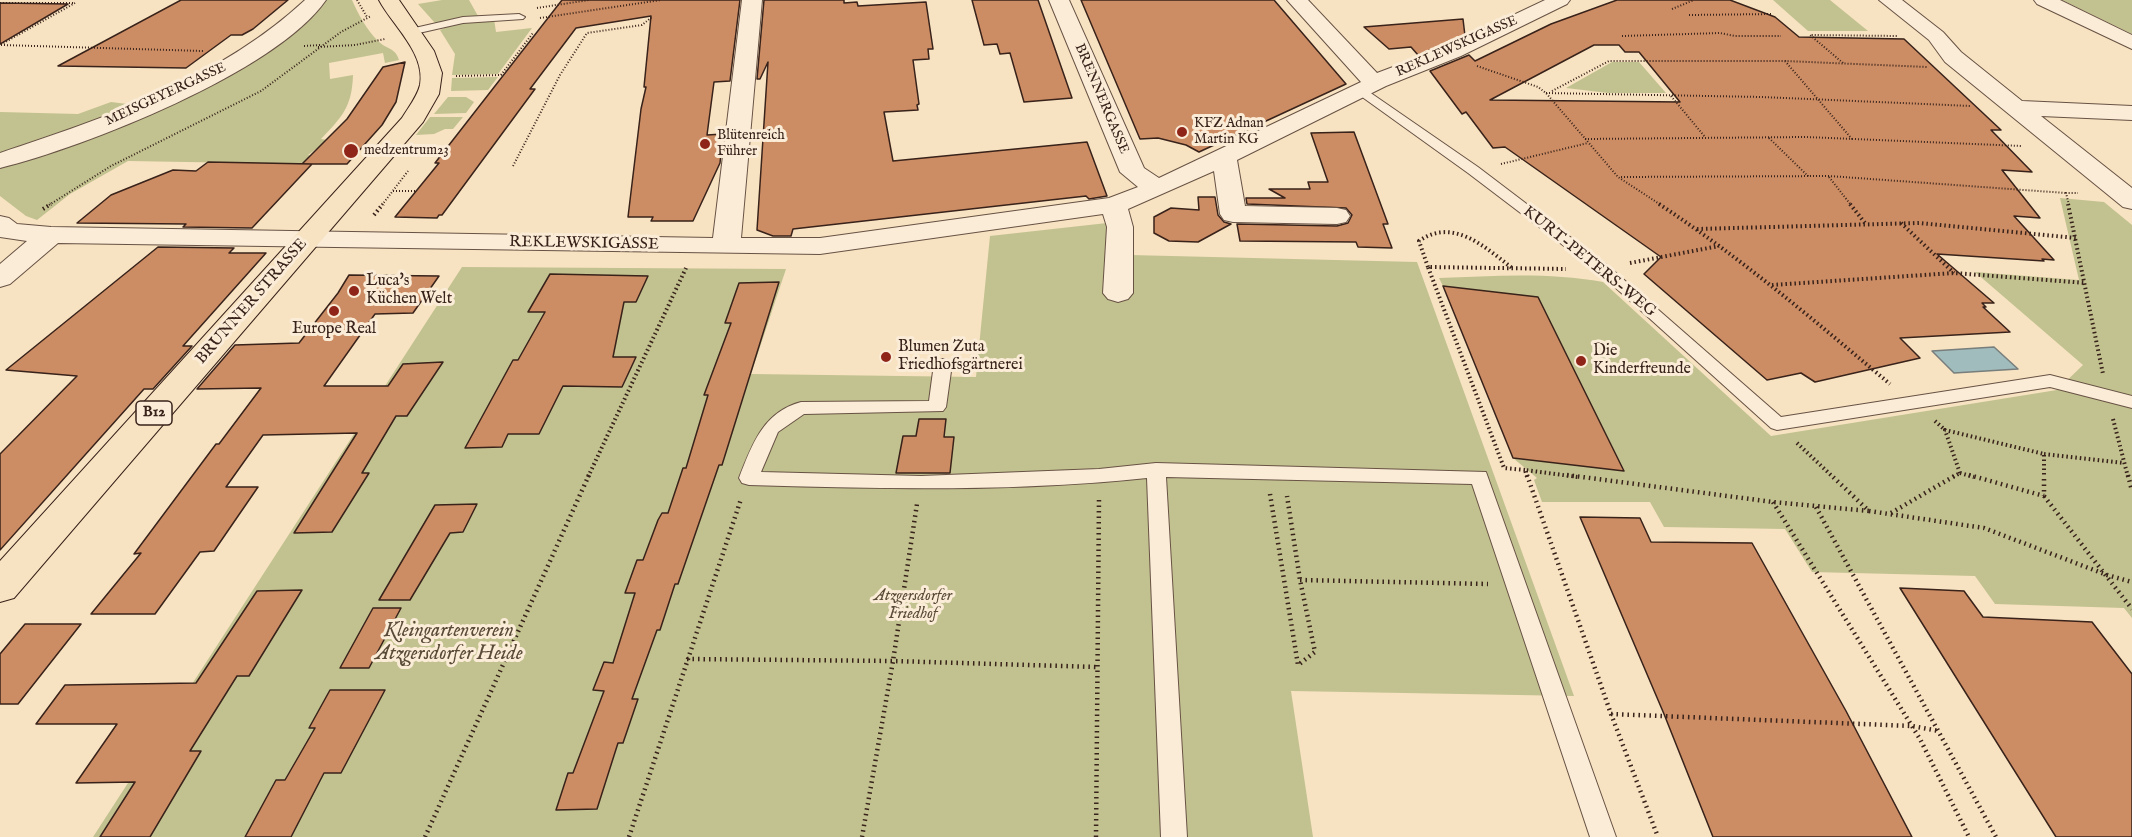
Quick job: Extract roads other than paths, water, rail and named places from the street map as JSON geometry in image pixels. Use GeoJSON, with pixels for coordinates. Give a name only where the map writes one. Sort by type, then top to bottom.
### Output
{"type":"FeatureCollection","features":[{"type":"Feature","properties":{"kind":"main road"},"geometry":{"type":"LineString","coordinates":[[390,4],[410,32]]}},
{"type":"Feature","properties":{"kind":"main road","name":"BRUNNER STRASSE"},"geometry":{"type":"LineString","coordinates":[[0,587],[411,122],[425,99],[432,76],[423,49],[410,32]]}},
{"type":"Feature","properties":{"kind":"street","name":"MEISGEYERGASSE"},"geometry":{"type":"LineString","coordinates":[[0,161],[98,127],[226,68],[294,21],[316,0]]}},
{"type":"Feature","properties":{"kind":"street"},"geometry":{"type":"LineString","coordinates":[[726,246],[752,0]]}},
{"type":"Feature","properties":{"kind":"street","name":"BRENNERGASSE"},"geometry":{"type":"LineString","coordinates":[[1059,0],[1133,172],[1156,188]]}},
{"type":"Feature","properties":{"kind":"street"},"geometry":{"type":"LineString","coordinates":[[1297,0],[1368,87]]}},
{"type":"Feature","properties":{"kind":"street","name":"REKLEWSKIGASSE"},"geometry":{"type":"LineString","coordinates":[[5,228],[51,236],[820,246],[1114,206],[1368,87],[1446,55],[1560,0]]}},
{"type":"Feature","properties":{"kind":"street"},"geometry":{"type":"LineString","coordinates":[[1889,0],[1936,36],[1953,57],[2129,198]]}},
{"type":"Feature","properties":{"kind":"street"},"geometry":{"type":"LineString","coordinates":[[2044,0],[2132,43]]}},
{"type":"Feature","properties":{"kind":"street"},"geometry":{"type":"LineString","coordinates":[[2016,108],[2132,113]]}},
{"type":"Feature","properties":{"kind":"street"},"geometry":{"type":"LineString","coordinates":[[1224,156],[1233,214],[1337,216]]}},
{"type":"Feature","properties":{"kind":"street"},"geometry":{"type":"LineString","coordinates":[[1114,206],[1120,227],[1118,293]]}},
{"type":"Feature","properties":{"kind":"street"},"geometry":{"type":"LineString","coordinates":[[0,278],[51,236]]}},
{"type":"Feature","properties":{"kind":"lane"},"geometry":{"type":"LineString","coordinates":[[410,32],[463,20],[498,16],[519,17]]}},
{"type":"Feature","properties":{"kind":"lane","name":"KURT-PETERS-WEG"},"geometry":{"type":"LineString","coordinates":[[1368,87],[1602,268],[1777,424],[2050,381],[2132,402]]}},
{"type":"Feature","properties":{"kind":"lane"},"geometry":{"type":"LineString","coordinates":[[943,364],[937,407],[801,408],[782,417],[768,430],[748,478],[921,483],[1099,476],[1156,470],[1479,477],[1603,837]]}},
{"type":"Feature","properties":{"kind":"lane"},"geometry":{"type":"LineString","coordinates":[[1156,470],[1174,837]]}},
{"type":"Feature","properties":{"kind":"water"},"geometry":{"type":"Polygon","coordinates":[[[1994,347],[2018,369],[1954,373],[1932,351],[1994,347]]]}},
{"type":"Feature","properties":{"kind":"place","name":"KFZ Adnan Martin KG"},"geometry":{"type":"Point","coordinates":[1182,132]}},
{"type":"Feature","properties":{"kind":"place","name":"Blütenreich Führer"},"geometry":{"type":"Point","coordinates":[705,144]}},
{"type":"Feature","properties":{"kind":"place","name":"medzentrum23"},"geometry":{"type":"Point","coordinates":[351,151]}},
{"type":"Feature","properties":{"kind":"place","name":"Luca's Küchen Welt"},"geometry":{"type":"Point","coordinates":[354,291]}},
{"type":"Feature","properties":{"kind":"place","name":"Europe Real"},"geometry":{"type":"Point","coordinates":[334,311]}},
{"type":"Feature","properties":{"kind":"place","name":"Blumen Zuta Friedhofsgärtnerei"},"geometry":{"type":"Point","coordinates":[886,357]}},
{"type":"Feature","properties":{"kind":"place","name":"Die Kinderfreunde"},"geometry":{"type":"Point","coordinates":[1581,361]}},
{"type":"Feature","properties":{"kind":"park label","name":"Atzgersdorfer Friedhof"},"geometry":{"type":"Point","coordinates":[913,606]}},
{"type":"Feature","properties":{"kind":"park label","name":"Kleingartenverein Atzgersdorfer Heide"},"geometry":{"type":"Point","coordinates":[449,644]}}]}
